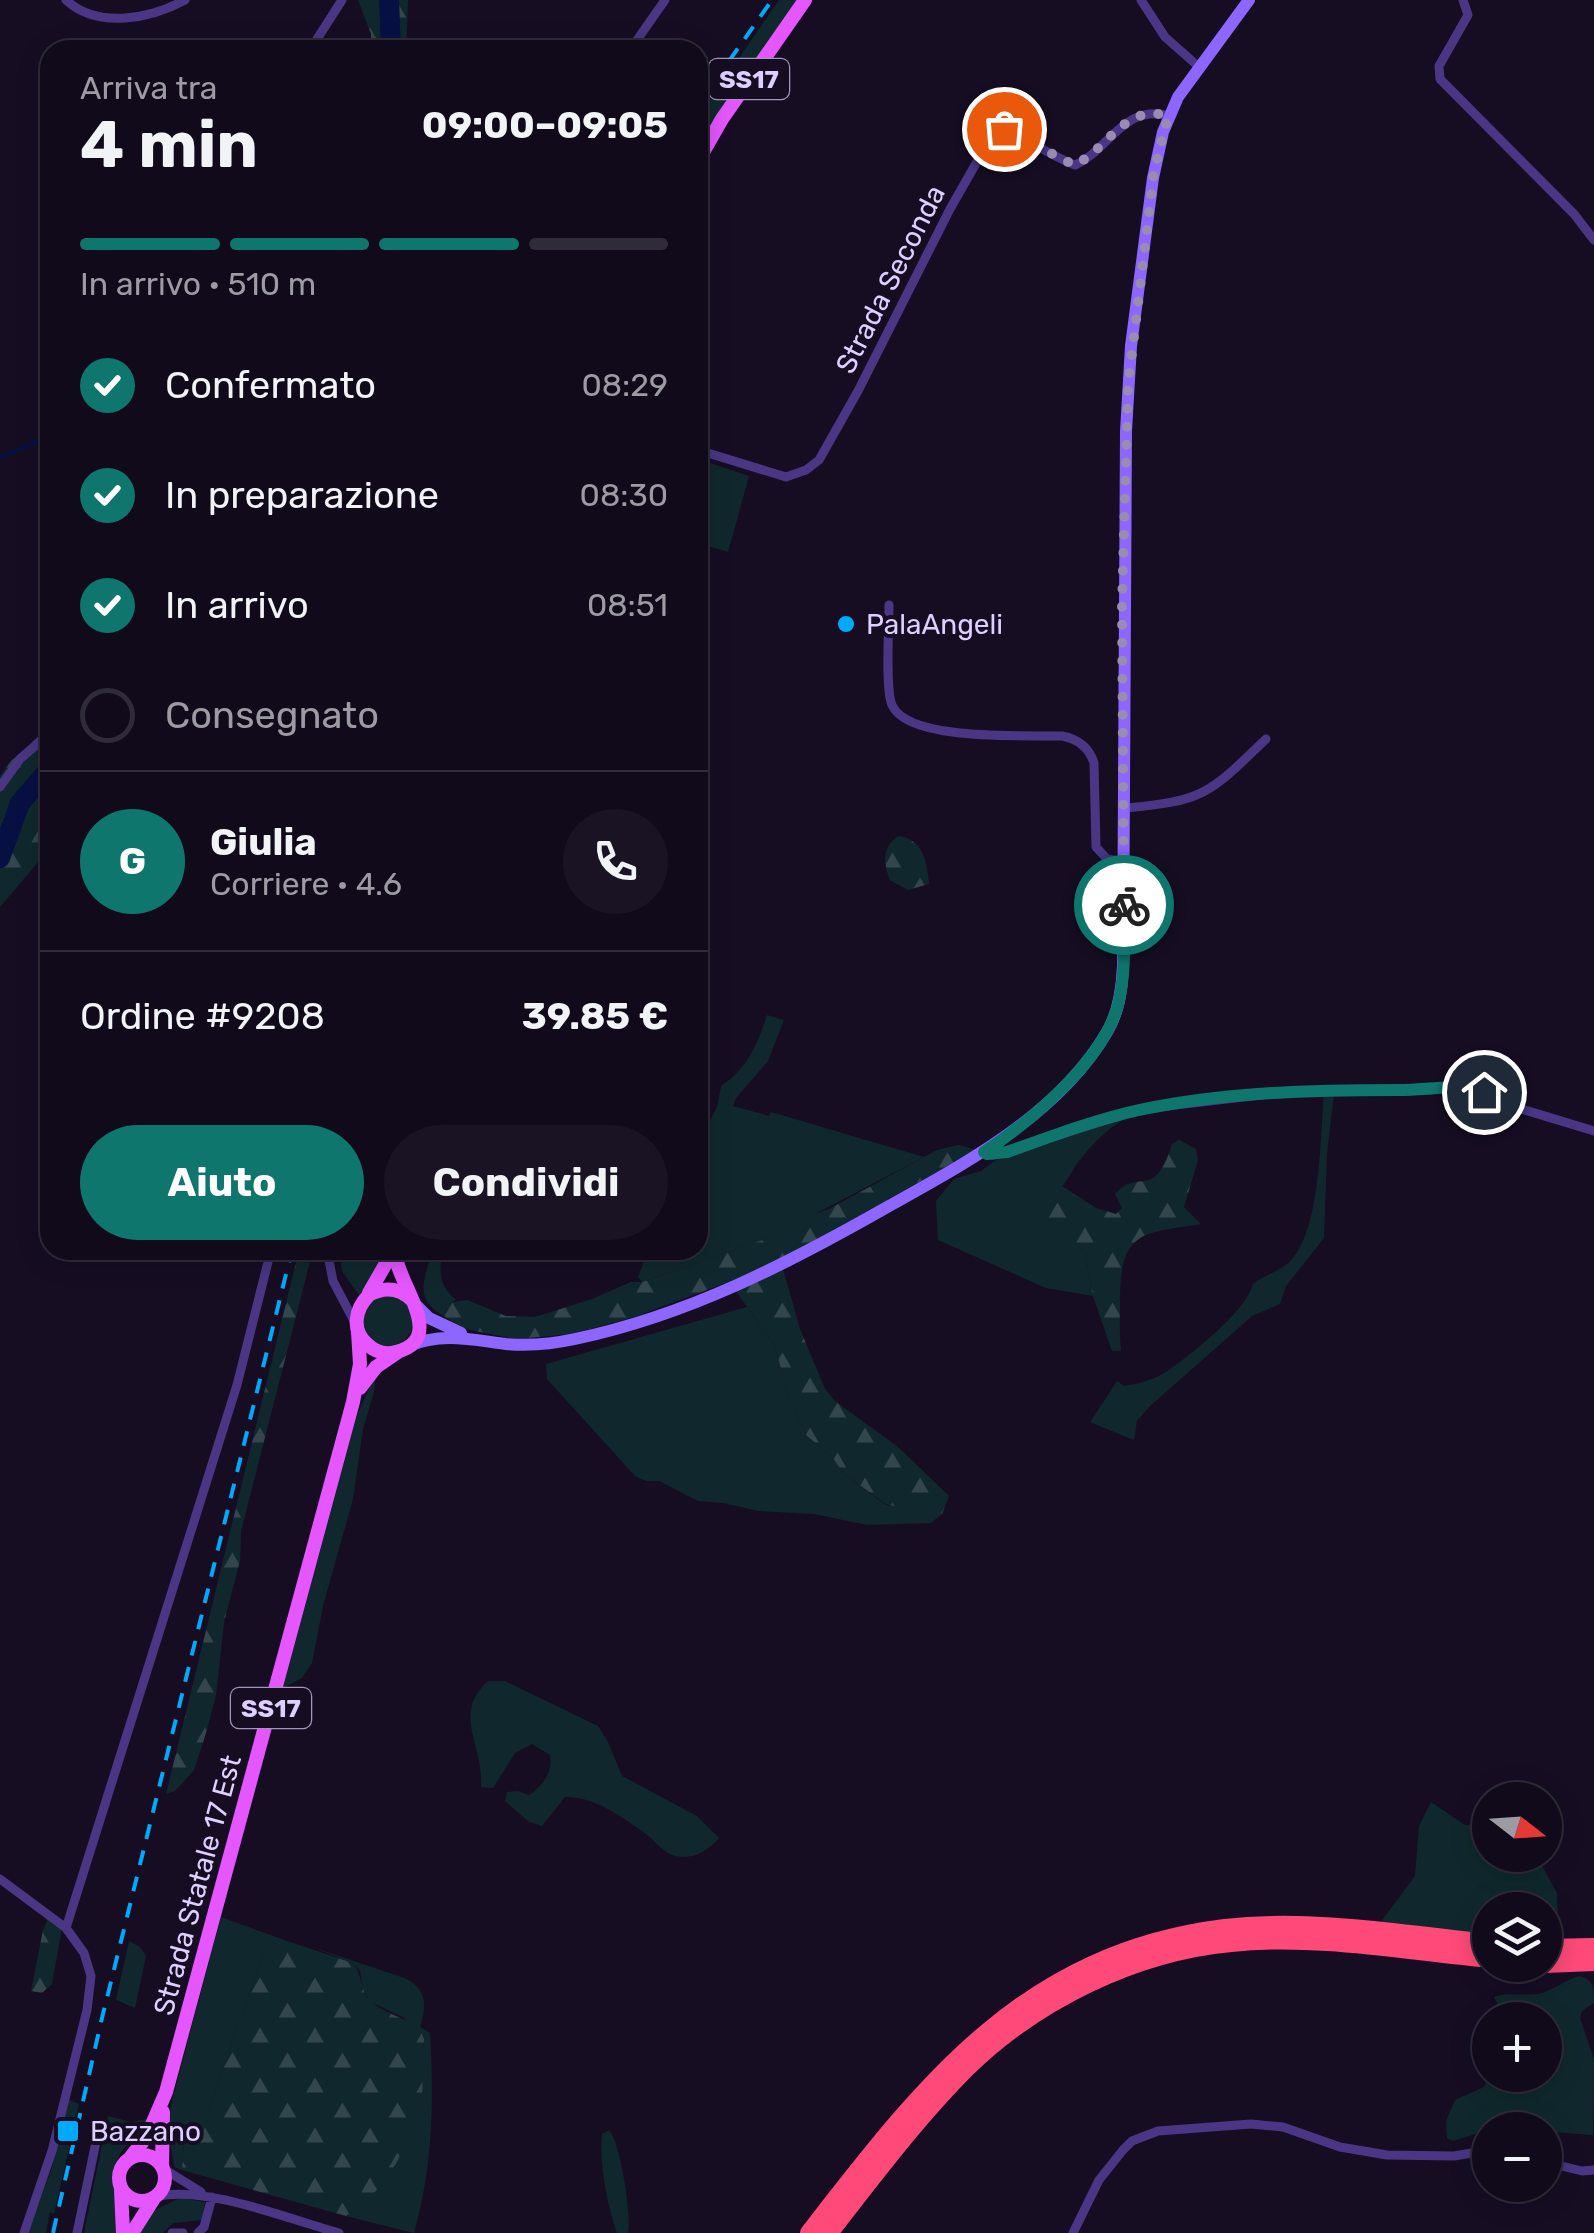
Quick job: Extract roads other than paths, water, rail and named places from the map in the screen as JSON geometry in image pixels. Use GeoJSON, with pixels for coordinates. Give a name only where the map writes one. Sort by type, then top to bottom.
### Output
{"type":"FeatureCollection","features":[{"type":"Feature","properties":{"kind":"highway"},"geometry":{"type":"LineString","coordinates":[[809,2233],[903,2112],[955,2058],[1014,2009],[1080,1970],[1179,1936],[1228,1928],[1314,1927],[1472,1941]]}},
{"type":"Feature","properties":{"kind":"highway"},"geometry":{"type":"LineString","coordinates":[[829,2233],[917,2122],[968,2066],[1028,2019],[1088,1984],[1147,1960],[1232,1942],[1309,1942],[1472,1957]]}},
{"type":"Feature","properties":{"kind":"highway"},"geometry":{"type":"LineString","coordinates":[[1562,1948],[1594,1947]]}},
{"type":"Feature","properties":{"kind":"highway"},"geometry":{"type":"LineString","coordinates":[[1562,1963],[1594,1962]]}},
{"type":"Feature","properties":{"kind":"main road","name":"SS17"},"geometry":{"type":"LineString","coordinates":[[708,143],[805,0]]}},
{"type":"Feature","properties":{"kind":"main road","name":"SS17"},"geometry":{"type":"LineString","coordinates":[[358,1329],[358,1311],[388,1260]]}},
{"type":"Feature","properties":{"kind":"main road","name":"SS17"},"geometry":{"type":"LineString","coordinates":[[396,1260],[415,1303]]}},
{"type":"Feature","properties":{"kind":"main road"},"geometry":{"type":"LineString","coordinates":[[358,1329],[364,1342],[377,1351],[403,1349],[420,1327],[415,1303],[405,1294],[379,1290],[364,1300]]}},
{"type":"Feature","properties":{"kind":"main road","name":"Strada Statale 17 Est"},"geometry":{"type":"LineString","coordinates":[[130,2158],[148,2136],[166,2092],[353,1402],[360,1364],[358,1329]]}},
{"type":"Feature","properties":{"kind":"main road","name":"Strada Statale 17 Est"},"geometry":{"type":"LineString","coordinates":[[353,1402],[371,1372],[403,1349]]}},
{"type":"Feature","properties":{"kind":"main road","name":"Strada Statale 17 Est"},"geometry":{"type":"LineString","coordinates":[[163,2167],[161,2138],[166,2092]]}},
{"type":"Feature","properties":{"kind":"main road"},"geometry":{"type":"LineString","coordinates":[[130,2158],[146,2155],[163,2167]]}},
{"type":"Feature","properties":{"kind":"main road","name":"SS17"},"geometry":{"type":"LineString","coordinates":[[122,2233],[119,2172],[130,2158]]}},
{"type":"Feature","properties":{"kind":"main road","name":"SS17"},"geometry":{"type":"LineString","coordinates":[[132,2233],[165,2183],[163,2167]]}},
{"type":"Feature","properties":{"kind":"main road"},"geometry":{"type":"LineString","coordinates":[[121,2190],[135,2201],[156,2198]]}},
{"type":"Feature","properties":{"kind":"street"},"geometry":{"type":"LineString","coordinates":[[66,0],[89,12],[127,18],[154,15],[185,0]]}},
{"type":"Feature","properties":{"kind":"street"},"geometry":{"type":"LineString","coordinates":[[316,40],[342,0]]}},
{"type":"Feature","properties":{"kind":"street"},"geometry":{"type":"LineString","coordinates":[[637,40],[665,0]]}},
{"type":"Feature","properties":{"kind":"street"},"geometry":{"type":"LineString","coordinates":[[1140,0],[1170,42],[1198,66]]}},
{"type":"Feature","properties":{"kind":"street"},"geometry":{"type":"LineString","coordinates":[[403,1349],[434,1338],[532,1345],[571,1340],[694,1304],[777,1269],[984,1152],[1045,1104],[1092,1053],[1111,1024],[1122,975],[1126,808],[1122,592],[1129,369],[1154,172],[1168,116],[1198,66],[1250,0]]}},
{"type":"Feature","properties":{"kind":"street"},"geometry":{"type":"LineString","coordinates":[[1463,0],[1468,18],[1440,64],[1440,79],[1574,214],[1594,240]]}},
{"type":"Feature","properties":{"kind":"street","name":"Strada Seconda"},"geometry":{"type":"LineString","coordinates":[[708,453],[787,477],[816,463],[996,129],[1004,129],[1074,165],[1125,122],[1152,114],[1168,116]]}},
{"type":"Feature","properties":{"kind":"street"},"geometry":{"type":"LineString","coordinates":[[889,605],[890,695],[896,711],[912,723],[936,730],[1062,736],[1080,742],[1094,763],[1096,847],[1104,858],[1125,862]]}},
{"type":"Feature","properties":{"kind":"street"},"geometry":{"type":"LineString","coordinates":[[1126,808],[1169,804],[1201,795],[1266,739]]}},
{"type":"Feature","properties":{"kind":"street"},"geometry":{"type":"LineString","coordinates":[[0,787],[20,759],[40,741]]}},
{"type":"Feature","properties":{"kind":"street"},"geometry":{"type":"LineString","coordinates":[[984,1152],[999,1154],[1141,1110],[1296,1091],[1467,1086],[1506,1104],[1594,1132]]}},
{"type":"Feature","properties":{"kind":"street"},"geometry":{"type":"LineString","coordinates":[[66,1928],[237,1385],[268,1260]]}},
{"type":"Feature","properties":{"kind":"street"},"geometry":{"type":"LineString","coordinates":[[330,1260],[337,1290],[358,1329]]}},
{"type":"Feature","properties":{"kind":"street"},"geometry":{"type":"LineString","coordinates":[[337,1290],[354,1303],[364,1300]]}},
{"type":"Feature","properties":{"kind":"street"},"geometry":{"type":"LineString","coordinates":[[415,1303],[435,1322],[483,1340]]}},
{"type":"Feature","properties":{"kind":"street"},"geometry":{"type":"LineString","coordinates":[[0,1879],[66,1928],[87,1961],[90,1992],[50,2159],[24,2233]]}},
{"type":"Feature","properties":{"kind":"street"},"geometry":{"type":"LineString","coordinates":[[1074,2233],[1099,2180],[1123,2150],[1132,2141],[1158,2131],[1251,2124],[1283,2128],[1340,2147],[1388,2155],[1472,2153]]}},
{"type":"Feature","properties":{"kind":"street"},"geometry":{"type":"LineString","coordinates":[[78,2233],[96,2142]]}},
{"type":"Feature","properties":{"kind":"street"},"geometry":{"type":"LineString","coordinates":[[1562,2166],[1594,2170]]}},
{"type":"Feature","properties":{"kind":"street"},"geometry":{"type":"LineString","coordinates":[[163,2167],[212,2198]]}},
{"type":"Feature","properties":{"kind":"street"},"geometry":{"type":"LineString","coordinates":[[156,2198],[183,2193],[212,2198],[339,2233]]}},
{"type":"Feature","properties":{"kind":"street"},"geometry":{"type":"LineString","coordinates":[[198,2233],[204,2227],[212,2198]]}},
{"type":"Feature","properties":{"kind":"street"},"geometry":{"type":"LineString","coordinates":[[172,2233],[182,2233]]}},
{"type":"Feature","properties":{"kind":"waterway"},"geometry":{"type":"LineString","coordinates":[[389,0],[391,40]]}},
{"type":"Feature","properties":{"kind":"waterway"},"geometry":{"type":"LineString","coordinates":[[0,458],[40,440]]}},
{"type":"Feature","properties":{"kind":"waterway"},"geometry":{"type":"LineString","coordinates":[[0,858],[20,803],[40,780]]}},
{"type":"Feature","properties":{"kind":"railway"},"geometry":{"type":"LineString","coordinates":[[708,91],[772,0]]}},
{"type":"Feature","properties":{"kind":"railway"},"geometry":{"type":"LineString","coordinates":[[53,2233],[102,2018],[290,1260]]}},
{"type":"Feature","properties":{"kind":"place","name":"PalaAngeli"},"geometry":{"type":"Point","coordinates":[846,624]}},
{"type":"Feature","properties":{"kind":"place","name":"Bazzano"},"geometry":{"type":"Point","coordinates":[68,2131]}}]}
